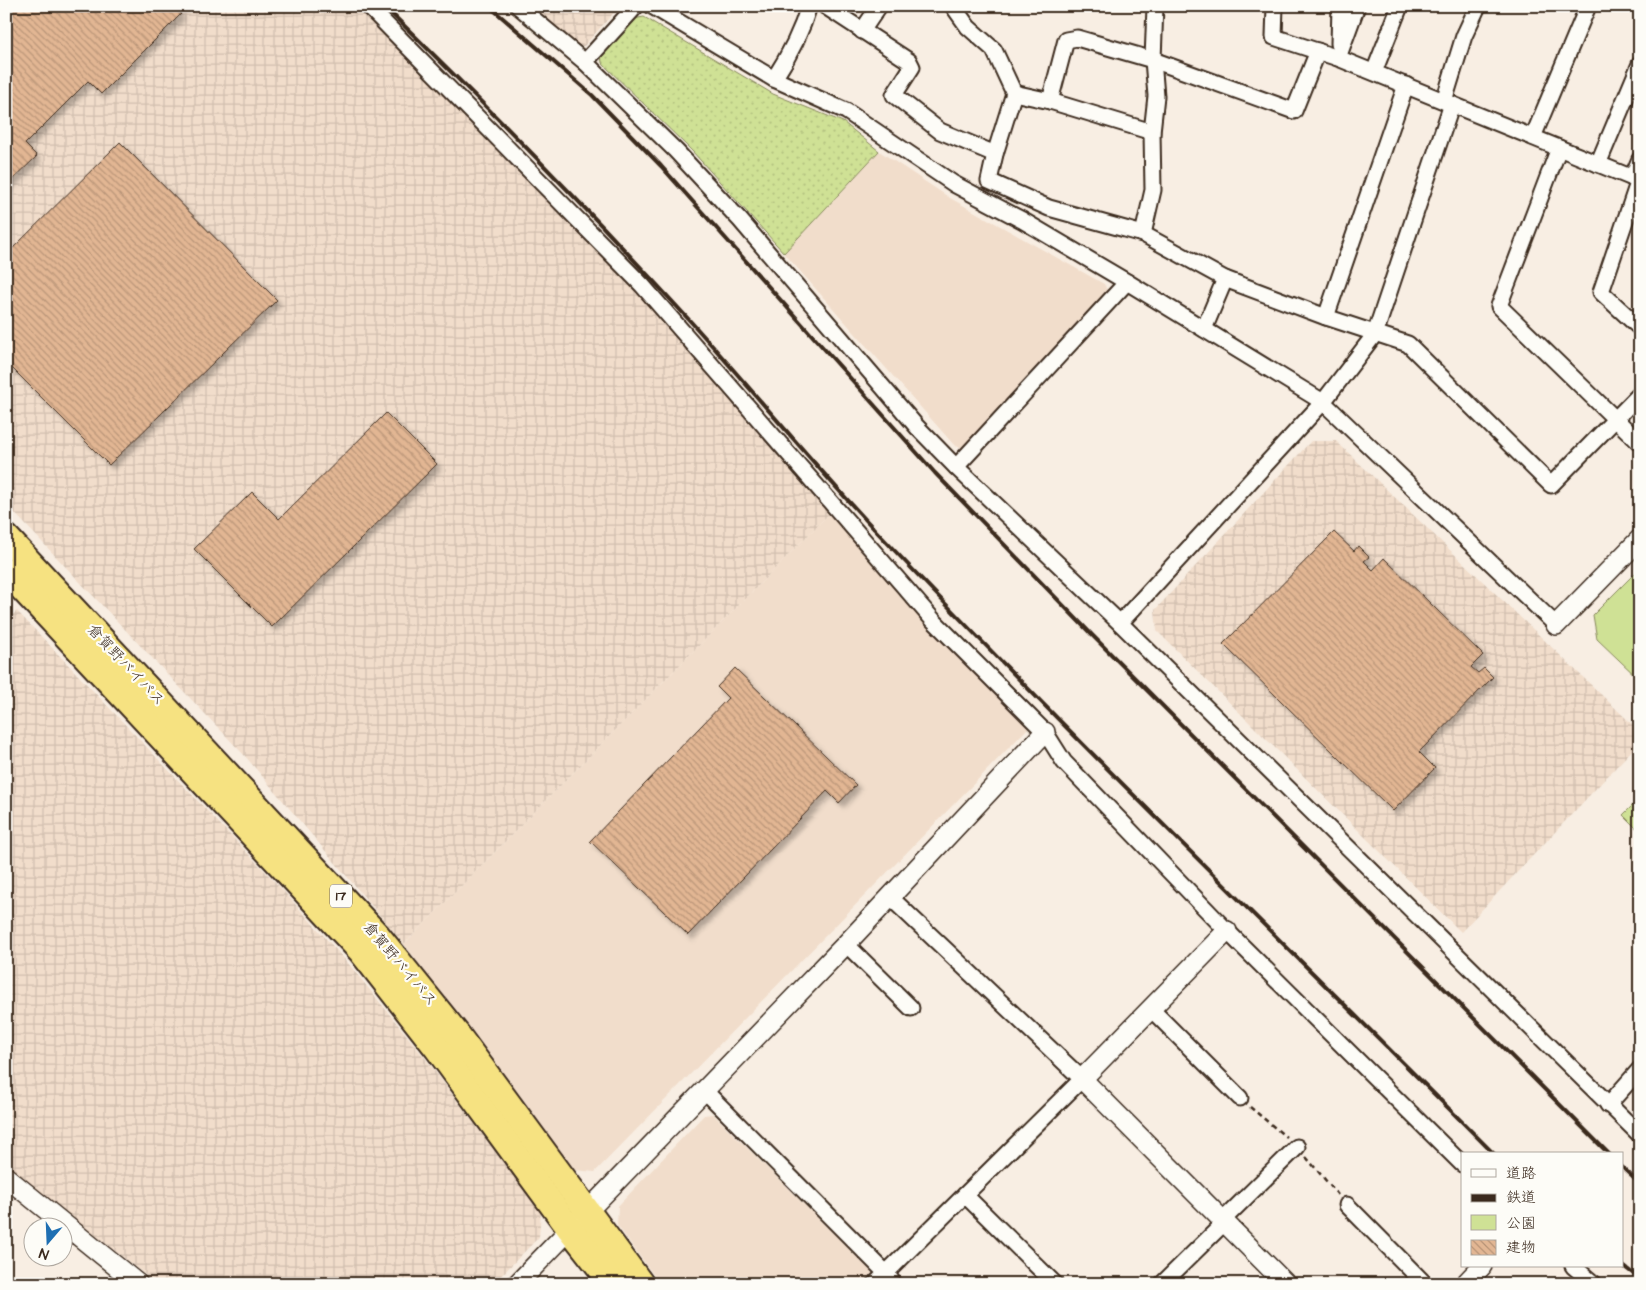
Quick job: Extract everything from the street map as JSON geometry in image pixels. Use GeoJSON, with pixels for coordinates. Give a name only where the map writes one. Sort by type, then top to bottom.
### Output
{"type":"FeatureCollection","features":[{"type":"Feature","properties":{"kind":"highway","name":"倉賀野バイパス"},"geometry":{"type":"LineString","coordinates":[[6,537],[378,936],[456,1033],[578,1220],[613,1284]]}},
{"type":"Feature","properties":{"kind":"highway","name":"倉賀野バイパス"},"geometry":{"type":"LineString","coordinates":[[6,571],[361,951],[437,1048],[578,1220],[641,1284]]}},
{"type":"Feature","properties":{"kind":"street"},"geometry":{"type":"LineString","coordinates":[[368,6],[642,285],[934,621],[1045,732],[1064,762],[1227,931],[1461,1163]]}},
{"type":"Feature","properties":{"kind":"street"},"geometry":{"type":"LineString","coordinates":[[518,6],[585,62],[676,151],[740,220],[917,426],[956,467],[1120,623],[1640,1135]]}},
{"type":"Feature","properties":{"kind":"street"},"geometry":{"type":"LineString","coordinates":[[585,62],[636,6]]}},
{"type":"Feature","properties":{"kind":"street"},"geometry":{"type":"LineString","coordinates":[[652,6],[774,79],[846,110],[954,184],[1022,220],[1127,282],[1323,402],[1556,625],[1640,539]]}},
{"type":"Feature","properties":{"kind":"street"},"geometry":{"type":"LineString","coordinates":[[774,79],[785,62],[803,25],[809,6]]}},
{"type":"Feature","properties":{"kind":"street"},"geometry":{"type":"LineString","coordinates":[[825,6],[909,61],[912,67],[894,95],[940,131],[994,154]]}},
{"type":"Feature","properties":{"kind":"street"},"geometry":{"type":"LineString","coordinates":[[862,31],[880,6]]}},
{"type":"Feature","properties":{"kind":"street"},"geometry":{"type":"LineString","coordinates":[[952,6],[968,27],[994,50],[1014,94],[994,154],[988,181],[1049,208],[1143,234],[1225,280],[1326,317],[1408,344],[1551,485],[1640,394]]}},
{"type":"Feature","properties":{"kind":"street"},"geometry":{"type":"LineString","coordinates":[[1143,234],[1153,190],[1152,132],[1156,96],[1153,60],[1156,6]]}},
{"type":"Feature","properties":{"kind":"street"},"geometry":{"type":"LineString","coordinates":[[1275,6],[1274,37],[1374,72],[1637,180]]}},
{"type":"Feature","properties":{"kind":"street"},"geometry":{"type":"LineString","coordinates":[[1338,58],[1340,6]]}},
{"type":"Feature","properties":{"kind":"street"},"geometry":{"type":"LineString","coordinates":[[1338,58],[1357,6]]}},
{"type":"Feature","properties":{"kind":"street"},"geometry":{"type":"LineString","coordinates":[[1374,72],[1400,6]]}},
{"type":"Feature","properties":{"kind":"street"},"geometry":{"type":"LineString","coordinates":[[1120,623],[1323,402],[1375,334],[1448,102],[1464,36],[1478,6]]}},
{"type":"Feature","properties":{"kind":"street"},"geometry":{"type":"LineString","coordinates":[[1533,137],[1588,6]]}},
{"type":"Feature","properties":{"kind":"street"},"geometry":{"type":"LineString","coordinates":[[1050,101],[1066,40],[1077,38],[1153,60],[1294,111],[1318,51]]}},
{"type":"Feature","properties":{"kind":"street"},"geometry":{"type":"LineString","coordinates":[[1598,164],[1640,64]]}},
{"type":"Feature","properties":{"kind":"street"},"geometry":{"type":"LineString","coordinates":[[1326,317],[1406,85]]}},
{"type":"Feature","properties":{"kind":"street"},"geometry":{"type":"LineString","coordinates":[[1014,94],[1050,101],[1152,132]]}},
{"type":"Feature","properties":{"kind":"street"},"geometry":{"type":"LineString","coordinates":[[1559,148],[1499,306],[1640,442]]}},
{"type":"Feature","properties":{"kind":"street"},"geometry":{"type":"LineString","coordinates":[[1640,159],[1637,180],[1601,292],[1640,328]]}},
{"type":"Feature","properties":{"kind":"street"},"geometry":{"type":"LineString","coordinates":[[1204,329],[1225,280]]}},
{"type":"Feature","properties":{"kind":"street"},"geometry":{"type":"LineString","coordinates":[[956,467],[1127,282]]}},
{"type":"Feature","properties":{"kind":"street"},"geometry":{"type":"LineString","coordinates":[[517,1284],[846,944],[1045,732]]}},
{"type":"Feature","properties":{"kind":"street"},"geometry":{"type":"LineString","coordinates":[[890,896],[1082,1079],[1286,1284]]}},
{"type":"Feature","properties":{"kind":"street"},"geometry":{"type":"LineString","coordinates":[[704,1090],[885,1280],[965,1195],[1227,931]]}},
{"type":"Feature","properties":{"kind":"street"},"geometry":{"type":"LineString","coordinates":[[846,944],[911,1008]]}},
{"type":"Feature","properties":{"kind":"street"},"geometry":{"type":"LineString","coordinates":[[1151,1008],[1240,1098]]}},
{"type":"Feature","properties":{"kind":"street"},"geometry":{"type":"LineString","coordinates":[[1608,1105],[1640,1069]]}},
{"type":"Feature","properties":{"kind":"street"},"geometry":{"type":"LineString","coordinates":[[1162,1284],[1297,1147]]}},
{"type":"Feature","properties":{"kind":"street"},"geometry":{"type":"LineString","coordinates":[[7,1180],[128,1280]]}},
{"type":"Feature","properties":{"kind":"street"},"geometry":{"type":"LineString","coordinates":[[965,1195],[1055,1284]]}},
{"type":"Feature","properties":{"kind":"street"},"geometry":{"type":"LineString","coordinates":[[1347,1205],[1425,1284]]}},
{"type":"Feature","properties":{"kind":"street"},"geometry":{"type":"LineString","coordinates":[[1465,1284],[1480,1268]]}},
{"type":"Feature","properties":{"kind":"street"},"geometry":{"type":"LineString","coordinates":[[1575,1268],[1594,1284]]}},
{"type":"Feature","properties":{"kind":"shaded area"},"geometry":{"type":"Polygon","coordinates":[[[6,6],[352,6],[371,18],[526,171],[675,330],[830,513],[404,944],[245,756],[6,504],[6,6]]]}},
{"type":"Feature","properties":{"kind":"shaded area"},"geometry":{"type":"Polygon","coordinates":[[[528,6],[620,6],[584,46],[575,47],[528,6]]]}},
{"type":"Feature","properties":{"kind":"shaded area"},"geometry":{"type":"Polygon","coordinates":[[[879,151],[950,198],[1104,284],[1108,292],[964,448],[955,446],[784,253],[879,151]]]}},
{"type":"Feature","properties":{"kind":"shaded area"},"geometry":{"type":"Polygon","coordinates":[[[1311,441],[1336,441],[1634,726],[1635,747],[1461,932],[1157,631],[1155,610],[1311,441]]]}},
{"type":"Feature","properties":{"kind":"shaded area"},"geometry":{"type":"Polygon","coordinates":[[[830,513],[932,628],[1031,725],[595,1172],[574,1170],[404,944],[830,513]]]}},
{"type":"Feature","properties":{"kind":"shaded area"},"geometry":{"type":"Polygon","coordinates":[[[17,611],[278,885],[348,963],[425,1058],[541,1212],[539,1237],[493,1284],[157,1284],[6,1165],[6,621],[17,611]]]}},
{"type":"Feature","properties":{"kind":"shaded area"},"geometry":{"type":"Polygon","coordinates":[[[713,1114],[876,1276],[868,1284],[660,1284],[617,1225],[618,1206],[704,1115],[713,1114]]]}},
{"type":"Feature","properties":{"kind":"green space"},"geometry":{"type":"Polygon","coordinates":[[[644,17],[773,94],[843,122],[879,151],[784,253],[692,151],[602,63],[601,54],[633,19],[644,17]]]}},
{"type":"Feature","properties":{"kind":"green space"},"geometry":{"type":"Polygon","coordinates":[[[1640,568],[1640,680],[1597,639],[1593,615],[1640,568]]]}},
{"type":"Feature","properties":{"kind":"green space"},"geometry":{"type":"Polygon","coordinates":[[[1640,798],[1640,832],[1623,815],[1640,798]]]}},
{"type":"Feature","properties":{"kind":"building"},"geometry":{"type":"Polygon","coordinates":[[[6,6],[173,6],[181,14],[101,94],[88,81],[25,144],[37,156],[6,186],[6,6]]]}},
{"type":"Feature","properties":{"kind":"building"},"geometry":{"type":"Polygon","coordinates":[[[120,142],[277,300],[109,465],[6,362],[6,255],[120,142]]]}},
{"type":"Feature","properties":{"kind":"building"},"geometry":{"type":"Polygon","coordinates":[[[386,413],[437,464],[272,627],[194,549],[252,492],[279,519],[386,413]]]}},
{"type":"Feature","properties":{"kind":"building"},"geometry":{"type":"Polygon","coordinates":[[[1334,532],[1354,551],[1358,546],[1369,557],[1364,561],[1373,570],[1384,558],[1483,655],[1471,667],[1478,673],[1484,668],[1493,677],[1419,752],[1435,768],[1393,811],[1223,644],[1334,532]]]}},
{"type":"Feature","properties":{"kind":"building"},"geometry":{"type":"Polygon","coordinates":[[[735,668],[856,785],[839,803],[827,791],[688,935],[590,841],[728,698],[717,687],[735,668]]]}},
{"type":"Feature","properties":{"kind":"railway"},"geometry":{"type":"LineString","coordinates":[[384,6],[502,123],[617,242],[692,323],[854,507],[953,612],[1492,1152]]}},
{"type":"Feature","properties":{"kind":"railway"},"geometry":{"type":"LineString","coordinates":[[489,6],[592,95],[661,166],[935,473],[1094,637],[1607,1152]]}},
{"type":"Feature","properties":{"kind":"railway"},"geometry":{"type":"LineString","coordinates":[[1624,1169],[1640,1184]]}},
{"type":"Feature","properties":{"kind":"railway"},"geometry":{"type":"LineString","coordinates":[[1624,1267],[1640,1279]]}}]}
